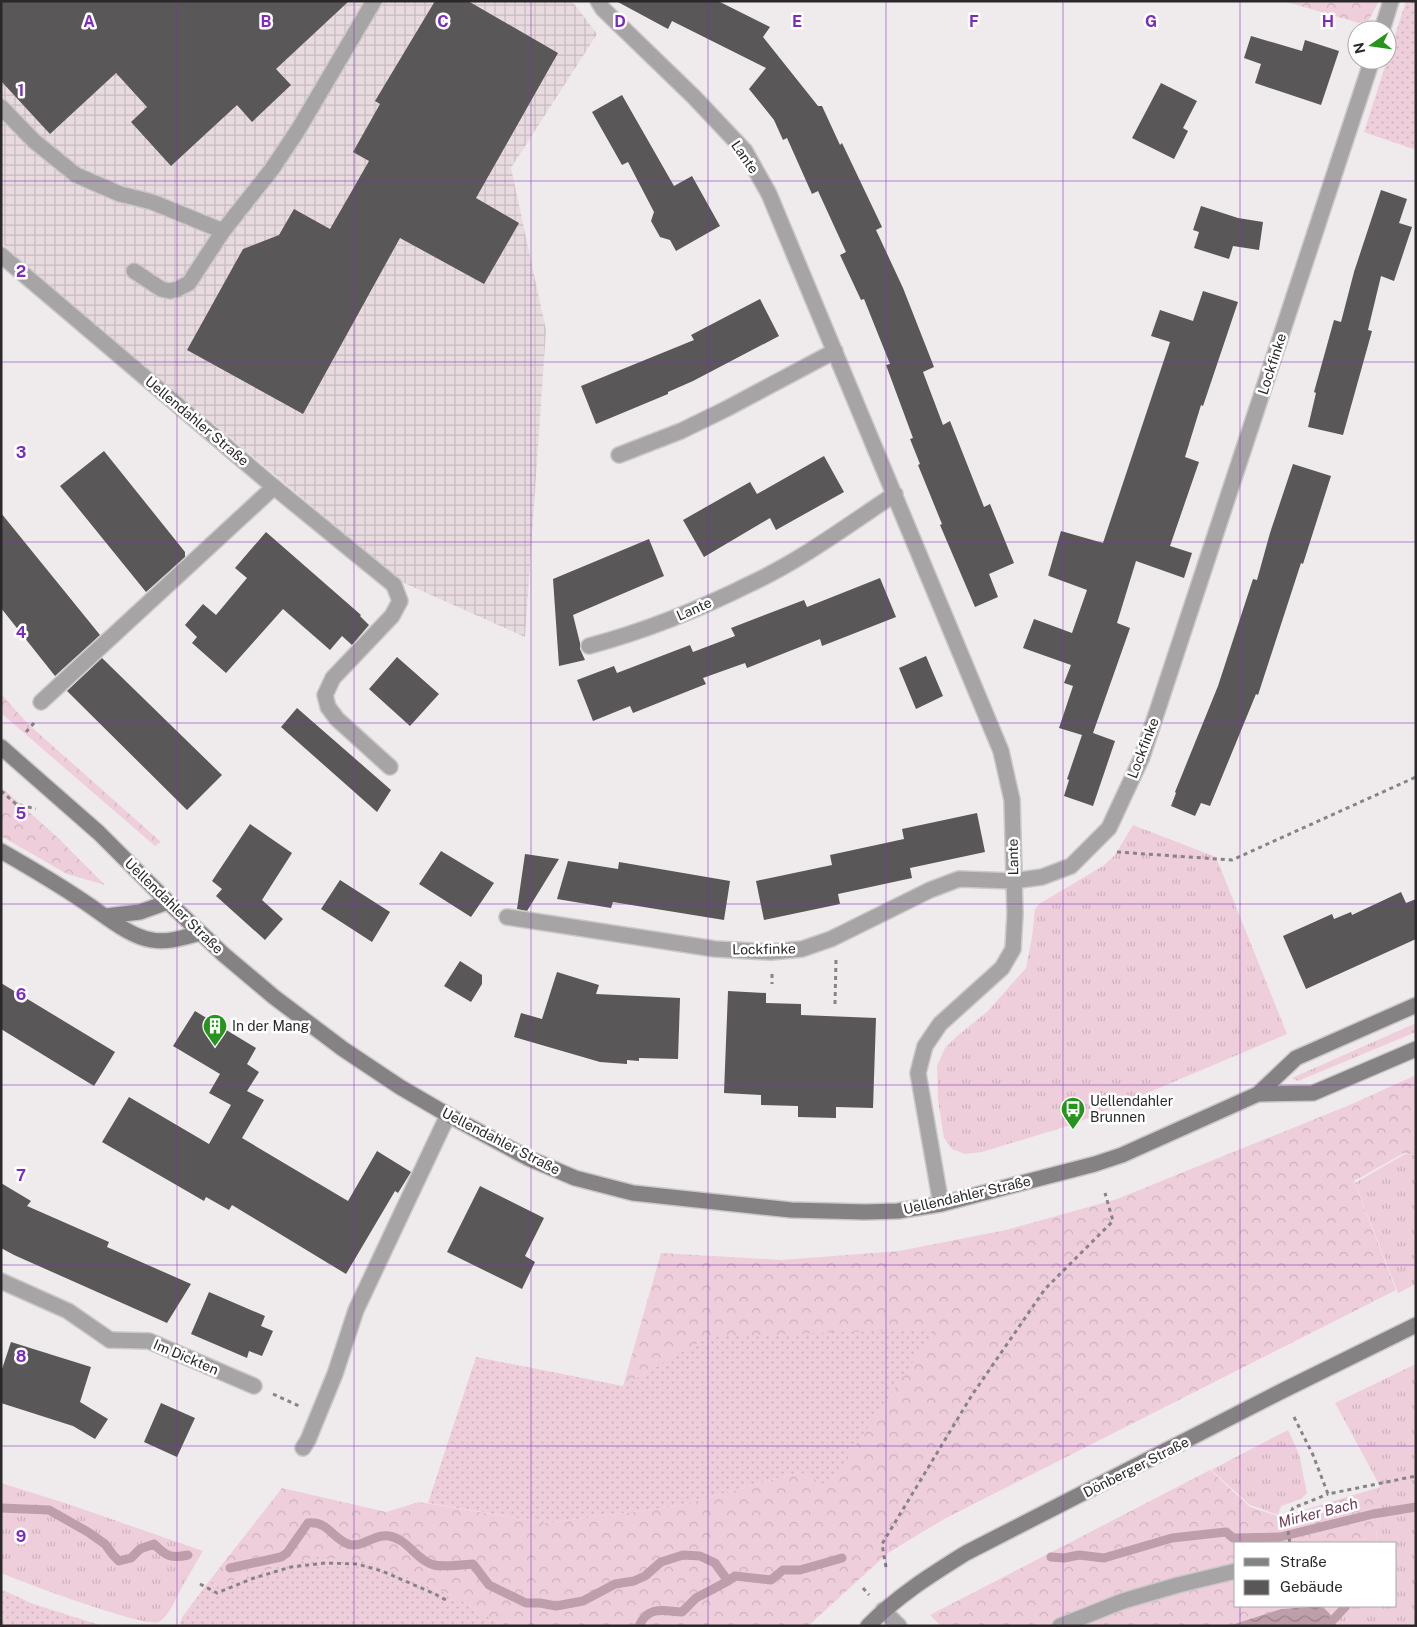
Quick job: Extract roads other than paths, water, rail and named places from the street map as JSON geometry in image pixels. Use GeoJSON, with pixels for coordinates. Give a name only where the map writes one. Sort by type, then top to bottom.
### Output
{"type":"FeatureCollection","features":[{"type":"Feature","properties":{"kind":"main road","name":"Uellendahler Straße"},"geometry":{"type":"LineString","coordinates":[[1,748],[99,832],[168,902],[223,954],[274,997],[343,1049],[400,1087],[528,1158],[575,1178],[633,1193],[720,1204],[800,1211],[898,1211],[941,1204],[1095,1164],[1122,1155],[1258,1094],[1296,1058],[1416,1005]]}},
{"type":"Feature","properties":{"kind":"main road"},"geometry":{"type":"LineString","coordinates":[[1,851],[46,877],[132,935],[152,940],[171,940],[201,933]]}},
{"type":"Feature","properties":{"kind":"main road"},"geometry":{"type":"LineString","coordinates":[[106,916],[140,912],[168,902]]}},
{"type":"Feature","properties":{"kind":"main road","name":"Uellendahler Straße"},"geometry":{"type":"LineString","coordinates":[[1258,1094],[1313,1093],[1416,1049]]}},
{"type":"Feature","properties":{"kind":"main road","name":"Dönberger Straße"},"geometry":{"type":"LineString","coordinates":[[868,1626],[883,1610],[916,1585],[966,1554],[1284,1390],[1416,1325]]}},
{"type":"Feature","properties":{"kind":"street"},"geometry":{"type":"LineString","coordinates":[[134,272],[161,289],[170,291],[188,283],[223,231],[272,170],[298,130],[374,1]]}},
{"type":"Feature","properties":{"kind":"street","name":"Lante"},"geometry":{"type":"LineString","coordinates":[[598,1],[603,9],[694,96],[745,151],[769,194],[1001,751],[1012,800],[1015,914],[1013,949],[1002,968],[940,1024],[925,1046],[918,1073],[941,1204]]}},
{"type":"Feature","properties":{"kind":"street"},"geometry":{"type":"LineString","coordinates":[[1385,20],[1391,1]]}},
{"type":"Feature","properties":{"kind":"street","name":"Lockfinke"},"geometry":{"type":"LineString","coordinates":[[507,917],[715,949],[771,952],[802,949],[831,939],[930,890],[959,879],[1013,881],[1042,877],[1071,866],[1088,850],[1109,828],[1142,757],[1369,70]]}},
{"type":"Feature","properties":{"kind":"street"},"geometry":{"type":"LineString","coordinates":[[1,108],[34,141],[76,174],[120,194],[152,202],[223,231]]}},
{"type":"Feature","properties":{"kind":"street","name":"Uellendahler Straße"},"geometry":{"type":"LineString","coordinates":[[1,255],[274,487],[394,585],[400,601],[392,616],[333,678],[325,696],[328,707],[337,719],[390,767]]}},
{"type":"Feature","properties":{"kind":"street"},"geometry":{"type":"LineString","coordinates":[[619,455],[681,431],[835,351]]}},
{"type":"Feature","properties":{"kind":"street"},"geometry":{"type":"LineString","coordinates":[[41,702],[274,487]]}},
{"type":"Feature","properties":{"kind":"street","name":"Lante"},"geometry":{"type":"LineString","coordinates":[[589,646],[626,636],[677,617],[753,583],[811,550],[894,494]]}},
{"type":"Feature","properties":{"kind":"street"},"geometry":{"type":"LineString","coordinates":[[304,1448],[335,1374],[356,1310],[448,1115]]}},
{"type":"Feature","properties":{"kind":"street","name":"Im Dickten"},"geometry":{"type":"LineString","coordinates":[[1,1281],[68,1310],[110,1340],[149,1341],[254,1386]]}},
{"type":"Feature","properties":{"kind":"street"},"geometry":{"type":"LineString","coordinates":[[1060,1626],[1123,1601],[1234,1571]]}},
{"type":"Feature","properties":{"kind":"street"},"geometry":{"type":"LineString","coordinates":[[883,1610],[899,1626]]}},
{"type":"Feature","properties":{"kind":"water"},"geometry":{"type":"Polygon","coordinates":[[[1323,1607],[1337,1626],[1228,1626],[1281,1609],[1323,1607]]]}},
{"type":"Feature","properties":{"kind":"waterway","name":"Mirker Bach"},"geometry":{"type":"LineString","coordinates":[[1051,1557],[1064,1558],[1079,1555],[1104,1558],[1172,1538],[1226,1532],[1233,1538],[1280,1537],[1373,1514],[1416,1507]]}},
{"type":"Feature","properties":{"kind":"waterway","name":"Mirker Bach"},"geometry":{"type":"LineString","coordinates":[[1,1508],[49,1510],[105,1544],[119,1561],[131,1558],[140,1549],[154,1544],[169,1556],[188,1555]]}},
{"type":"Feature","properties":{"kind":"waterway","name":"Mirker Bach"},"geometry":{"type":"LineString","coordinates":[[230,1568],[281,1557],[287,1553],[308,1523],[315,1523],[325,1527],[343,1541],[353,1545],[384,1536],[396,1538],[428,1563],[442,1566],[473,1564],[489,1585],[526,1603],[556,1606],[583,1601],[615,1584],[634,1581],[645,1576],[661,1562],[683,1555],[700,1556],[715,1563],[728,1581],[735,1576],[771,1580],[783,1570],[800,1570],[842,1558]]}},
{"type":"Feature","properties":{"kind":"waterway"},"geometry":{"type":"LineString","coordinates":[[639,1626],[643,1619],[652,1612],[663,1610],[682,1612],[696,1598],[728,1581]]}},
{"type":"Feature","properties":{"kind":"waterway"},"geometry":{"type":"LineString","coordinates":[[1333,1620],[1345,1607]]}},
{"type":"Feature","properties":{"kind":"place","name":"In der Mang"},"geometry":{"type":"Point","coordinates":[215,1047]}},
{"type":"Feature","properties":{"kind":"place","name":"Uellendahler Brunnen"},"geometry":{"type":"Point","coordinates":[1073,1130]}}]}
